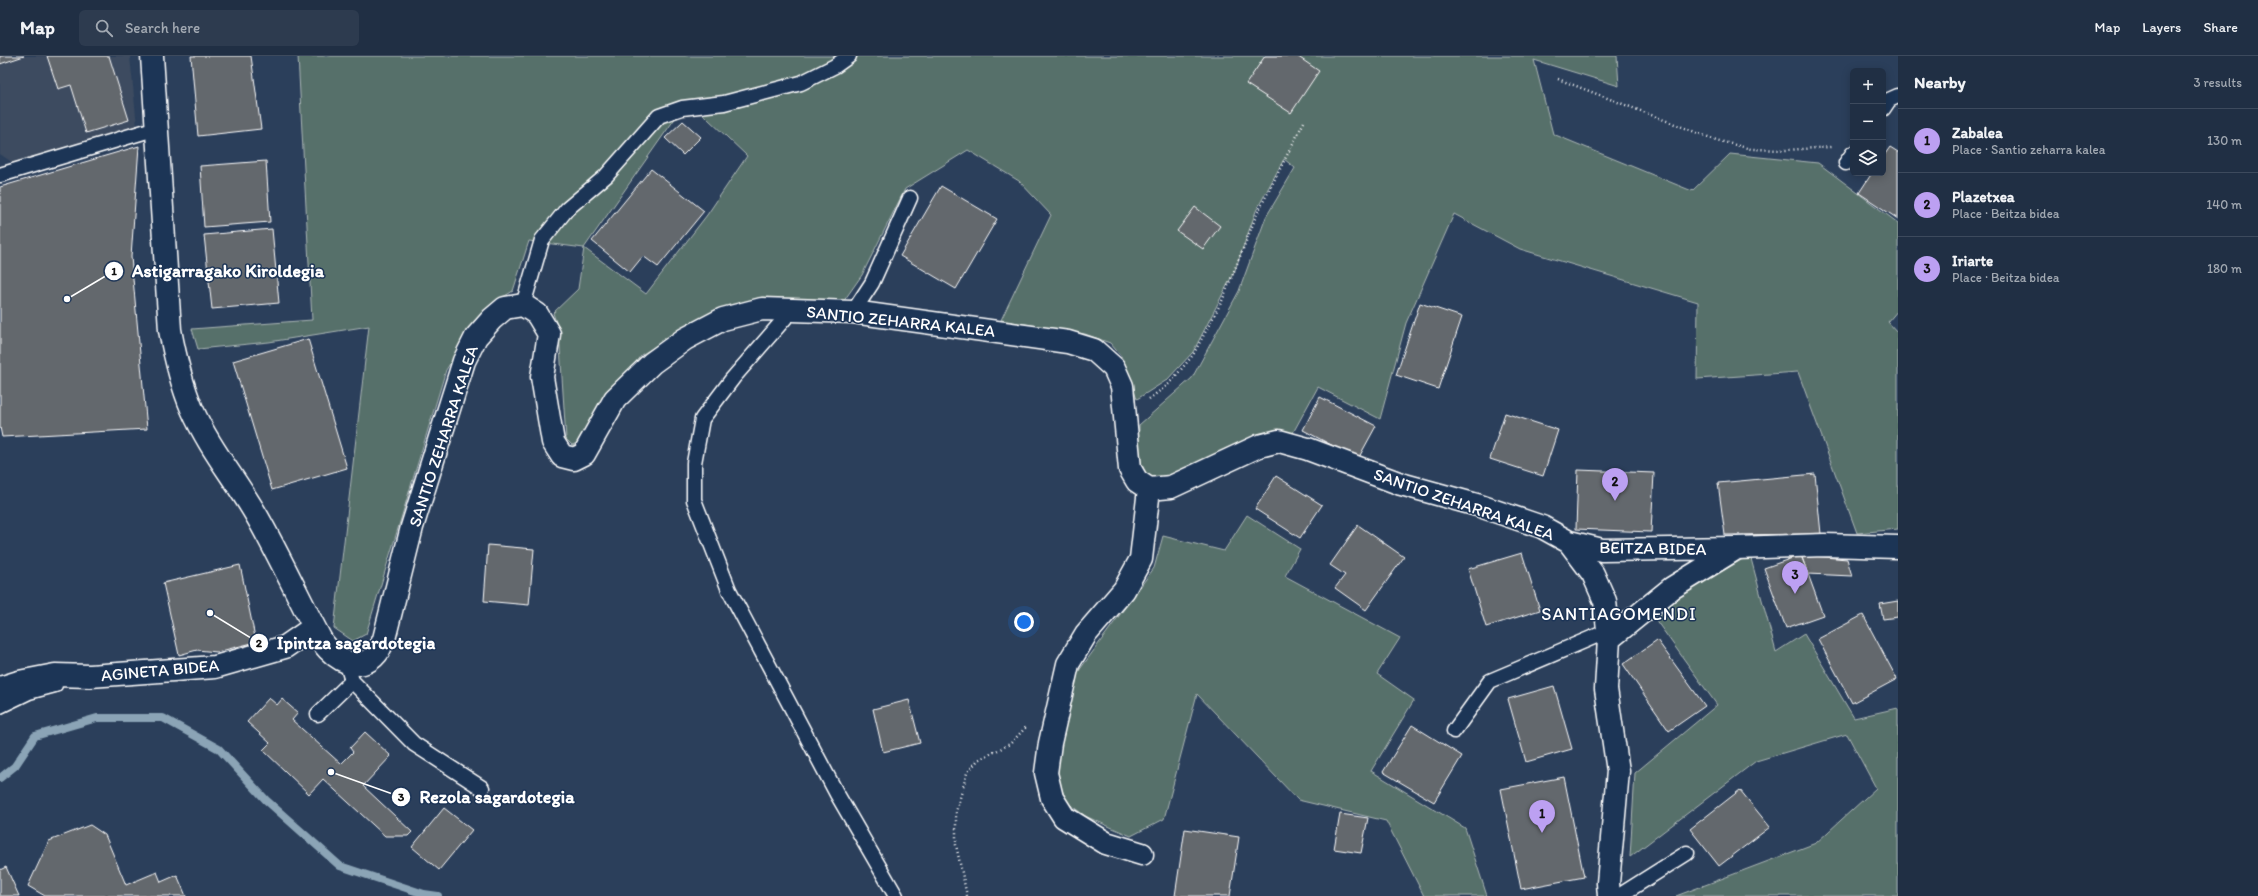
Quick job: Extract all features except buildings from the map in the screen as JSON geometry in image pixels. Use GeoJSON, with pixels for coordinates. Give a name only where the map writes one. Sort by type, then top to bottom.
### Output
{"type":"FeatureCollection","features":[{"type":"Feature","properties":{"kind":"street"},"geometry":{"type":"LineString","coordinates":[[152,56],[170,330],[177,367],[192,410],[213,448],[254,512],[278,554],[314,627],[331,654],[349,672]]}},
{"type":"Feature","properties":{"kind":"street","name":"SANTIO ZEHARRA KALEA"},"geometry":{"type":"LineString","coordinates":[[349,672],[377,653],[384,639],[412,527],[464,362],[476,336],[505,308],[523,305],[537,314],[549,334],[542,376],[553,442],[562,456],[574,459],[584,454],[615,399],[652,363],[685,339],[723,319],[762,309],[853,312],[1068,342],[1094,350],[1114,368],[1122,386],[1130,469],[1136,482],[1149,489],[1171,487],[1259,446],[1278,442],[1308,449],[1401,484],[1477,505],[1542,527],[1569,542],[1593,574],[1602,594],[1609,635],[1606,690],[1618,771],[1608,883],[1609,896]]}},
{"type":"Feature","properties":{"kind":"street"},"geometry":{"type":"LineString","coordinates":[[1142,854],[1106,843],[1064,816],[1052,798],[1046,773],[1050,743],[1068,664],[1086,634],[1124,590],[1141,559],[1149,489]]}},
{"type":"Feature","properties":{"kind":"street","name":"BEITZA BIDEA"},"geometry":{"type":"LineString","coordinates":[[1569,542],[1602,550],[1737,548],[1824,544],[1898,547]]}},
{"type":"Feature","properties":{"kind":"street","name":"BEITZA BIDEA"},"geometry":{"type":"LineString","coordinates":[[1609,635],[1672,588],[1737,548]]}},
{"type":"Feature","properties":{"kind":"street","name":"AGINETA BIDEA"},"geometry":{"type":"LineString","coordinates":[[0,688],[19,682],[54,675],[90,676],[215,667],[285,647],[314,627]]}},
{"type":"Feature","properties":{"kind":"lane"},"geometry":{"type":"LineString","coordinates":[[523,305],[542,240],[567,208],[606,176],[659,116],[682,108],[724,103],[801,83],[835,66],[849,56]]}},
{"type":"Feature","properties":{"kind":"lane"},"geometry":{"type":"LineString","coordinates":[[1886,104],[1889,100],[1898,96]]}},
{"type":"Feature","properties":{"kind":"lane"},"geometry":{"type":"LineString","coordinates":[[0,175],[157,128]]}},
{"type":"Feature","properties":{"kind":"lane"},"geometry":{"type":"LineString","coordinates":[[853,312],[872,283],[910,198]]}},
{"type":"Feature","properties":{"kind":"lane"},"geometry":{"type":"LineString","coordinates":[[793,309],[733,378],[702,419],[694,463],[694,500],[729,590],[837,794],[896,896]]}},
{"type":"Feature","properties":{"kind":"lane"},"geometry":{"type":"LineString","coordinates":[[1454,731],[1490,682],[1609,635]]}},
{"type":"Feature","properties":{"kind":"lane"},"geometry":{"type":"LineString","coordinates":[[318,714],[349,672],[414,744],[482,788]]}},
{"type":"Feature","properties":{"kind":"lane"},"geometry":{"type":"LineString","coordinates":[[0,706],[29,692],[90,676]]}},
{"type":"Feature","properties":{"kind":"lane"},"geometry":{"type":"LineString","coordinates":[[1619,896],[1687,853]]}},
{"type":"Feature","properties":{"kind":"path"},"geometry":{"type":"LineString","coordinates":[[1558,79],[1716,140],[1751,149],[1786,150],[1838,147]]}},
{"type":"Feature","properties":{"kind":"path"},"geometry":{"type":"LineString","coordinates":[[1125,416],[1168,384],[1193,355],[1222,301],[1257,214],[1305,120]]}},
{"type":"Feature","properties":{"kind":"path"},"geometry":{"type":"LineString","coordinates":[[967,896],[956,845],[956,812],[967,773],[978,760],[1010,744],[1031,721]]}},
{"type":"Feature","properties":{"kind":"shaded area"},"geometry":{"type":"Polygon","coordinates":[[[0,56],[130,56],[137,126],[13,163],[0,154],[0,56]]]}},
{"type":"Feature","properties":{"kind":"green space"},"geometry":{"type":"Polygon","coordinates":[[[298,56],[1617,56],[1619,86],[1534,60],[1553,134],[1692,191],[1730,154],[1818,163],[1898,223],[1898,310],[1888,322],[1898,333],[1898,529],[1857,533],[1798,372],[1697,379],[1698,302],[1520,249],[1454,214],[1406,323],[1380,419],[1318,387],[1289,440],[1181,479],[1153,481],[1141,462],[1139,448],[1139,425],[1192,378],[1239,291],[1266,217],[1295,168],[1284,159],[1256,211],[1235,270],[1193,352],[1167,380],[1137,399],[1121,356],[1110,343],[1085,334],[1001,320],[1051,215],[1019,181],[968,150],[905,189],[862,275],[843,302],[758,298],[710,313],[641,355],[580,442],[572,445],[566,439],[559,331],[553,313],[578,289],[584,248],[529,241],[513,291],[493,303],[472,328],[446,370],[366,634],[353,641],[334,628],[369,326],[269,342],[198,349],[192,329],[312,320],[298,56]],[[688,100],[584,248],[646,294],[707,215],[747,156],[688,100]]]}},
{"type":"Feature","properties":{"kind":"green space"},"geometry":{"type":"Polygon","coordinates":[[[1247,515],[1300,549],[1285,576],[1400,638],[1377,674],[1414,700],[1371,771],[1465,828],[1487,896],[1424,896],[1386,821],[1298,800],[1197,694],[1164,819],[1131,836],[1085,816],[1067,802],[1058,780],[1059,749],[1078,672],[1154,568],[1163,536],[1224,551],[1247,515]]]}},
{"type":"Feature","properties":{"kind":"green space"},"geometry":{"type":"Polygon","coordinates":[[[1750,555],[1776,652],[1804,634],[1854,718],[1898,708],[1898,896],[1676,896],[1816,843],[1876,788],[1847,734],[1756,761],[1630,857],[1635,773],[1717,705],[1655,619],[1681,595],[1750,555]]]}},
{"type":"Feature","properties":{"kind":"waterway"},"geometry":{"type":"LineString","coordinates":[[0,778],[15,766],[35,736],[97,718],[163,718],[219,749],[266,800],[340,866],[424,894],[438,896]]}},
{"type":"Feature","properties":{"kind":"place","name":"Astigarragako Kiroldegia"},"geometry":{"type":"Point","coordinates":[67,299]}},
{"type":"Feature","properties":{"kind":"place","name":"Plazetxea"},"geometry":{"type":"Point","coordinates":[1615,501]}},
{"type":"Feature","properties":{"kind":"place","name":"Iriarte"},"geometry":{"type":"Point","coordinates":[1795,594]}},
{"type":"Feature","properties":{"kind":"place","name":"Ipintza sagardotegia"},"geometry":{"type":"Point","coordinates":[210,613]}},
{"type":"Feature","properties":{"kind":"place","name":"Rezola sagardotegia"},"geometry":{"type":"Point","coordinates":[331,772]}},
{"type":"Feature","properties":{"kind":"place","name":"Zabalea"},"geometry":{"type":"Point","coordinates":[1542,833]}},
{"type":"Feature","properties":{"kind":"district","name":"SANTIAGOMENDI"},"geometry":{"type":"Point","coordinates":[1619,614]}}]}
